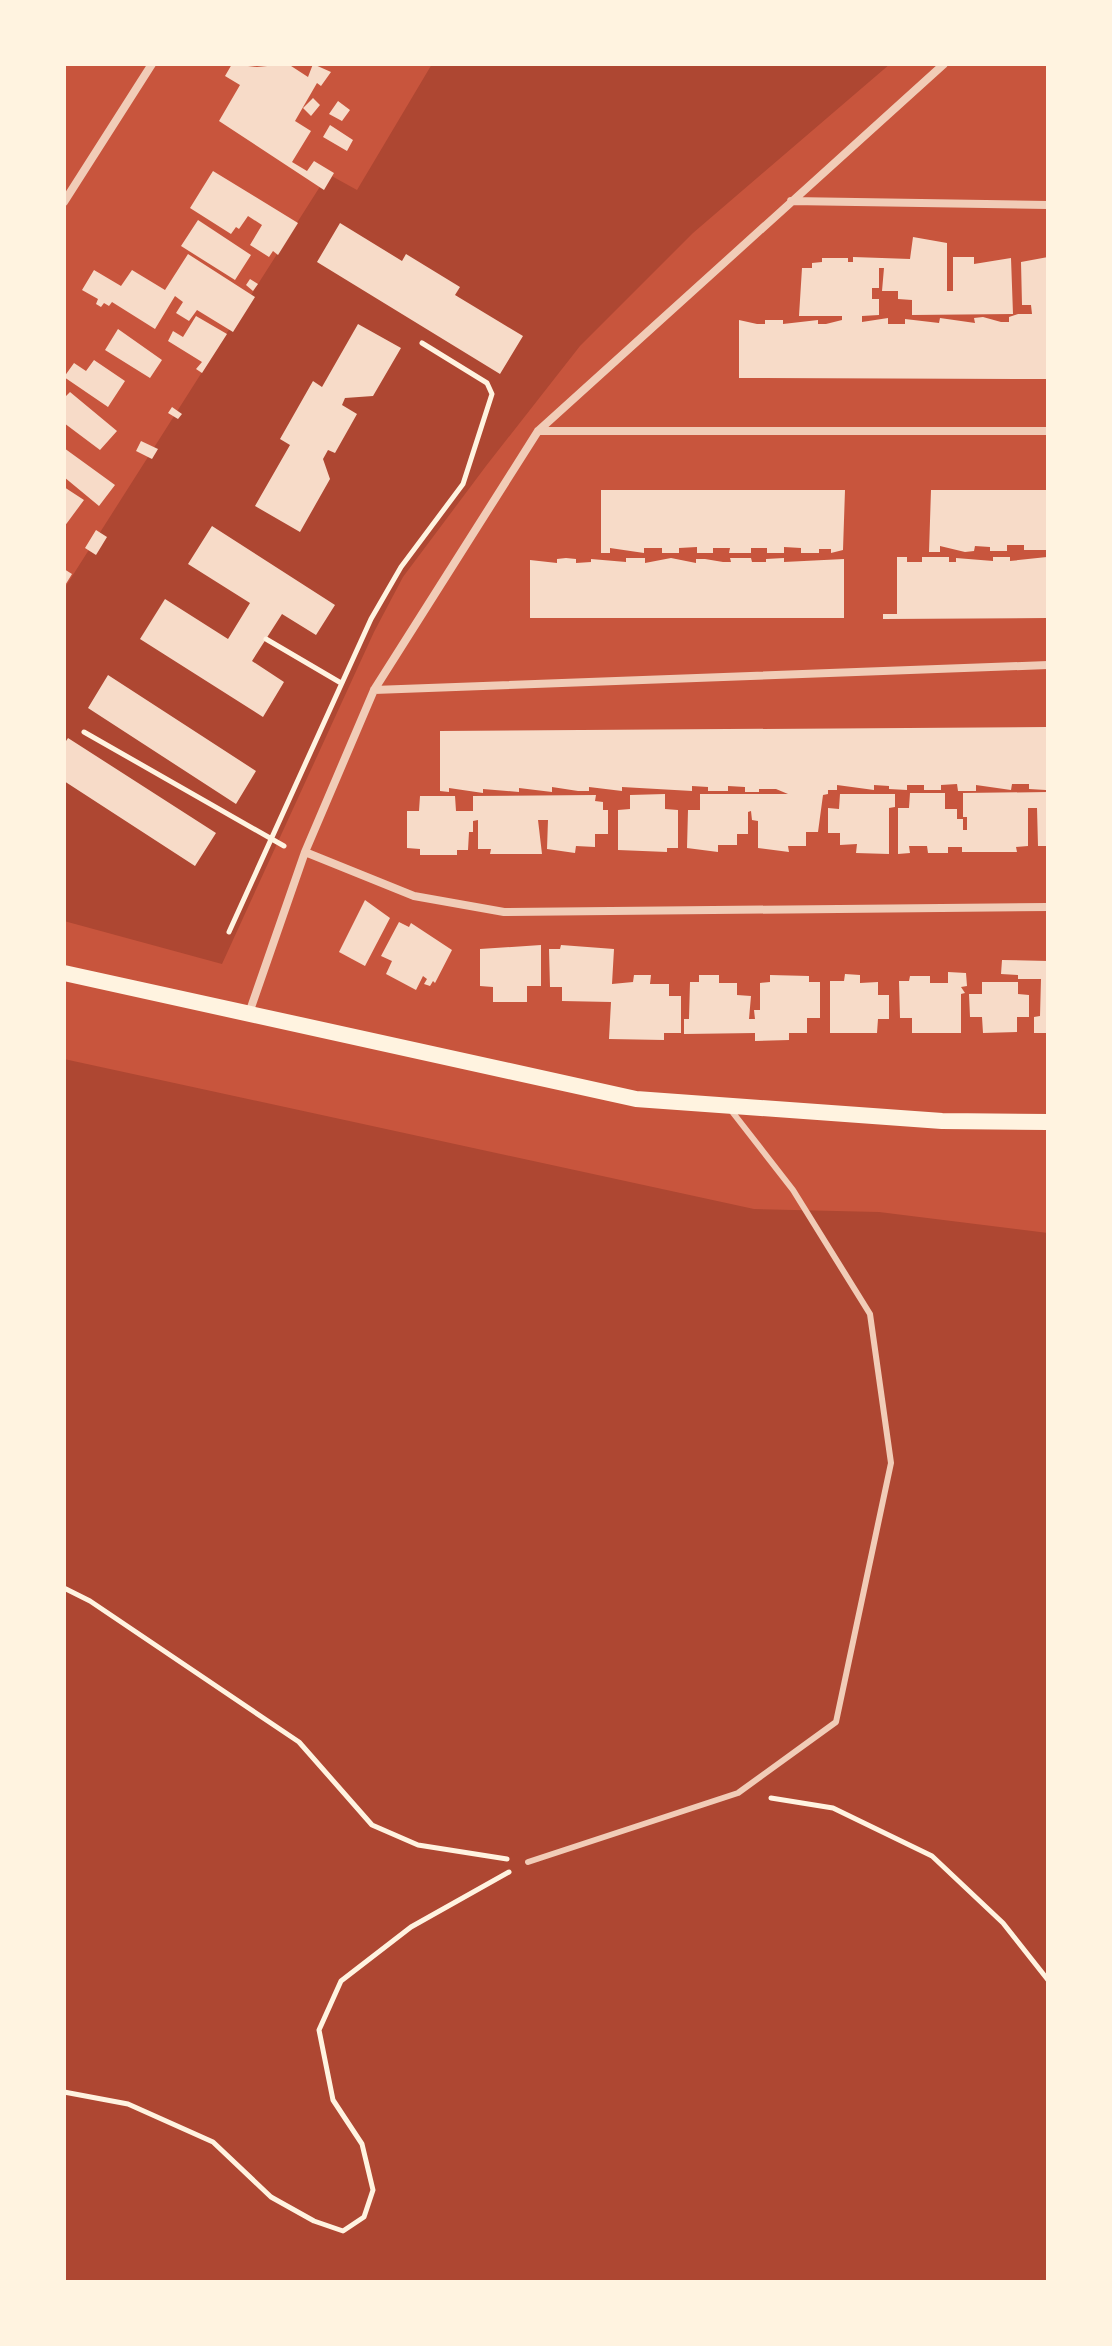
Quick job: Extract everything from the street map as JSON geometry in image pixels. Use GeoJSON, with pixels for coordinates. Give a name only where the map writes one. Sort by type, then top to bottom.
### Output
{"type":"FeatureCollection","features":[{"type":"Feature","properties":{"kind":"main road"},"geometry":{"type":"LineString","coordinates":[[64,973],[248,1016],[636,1099],[942,1121],[1048,1122]]}},
{"type":"Feature","properties":{"kind":"street"},"geometry":{"type":"LineString","coordinates":[[65,197],[152,64]]}},
{"type":"Feature","properties":{"kind":"street"},"geometry":{"type":"LineString","coordinates":[[248,1016],[305,852],[374,690],[538,431],[944,64]]}},
{"type":"Feature","properties":{"kind":"street"},"geometry":{"type":"LineString","coordinates":[[791,201],[1048,205]]}},
{"type":"Feature","properties":{"kind":"street"},"geometry":{"type":"LineString","coordinates":[[538,431],[1048,431]]}},
{"type":"Feature","properties":{"kind":"street"},"geometry":{"type":"LineString","coordinates":[[374,690],[1048,665]]}},
{"type":"Feature","properties":{"kind":"street"},"geometry":{"type":"LineString","coordinates":[[305,852],[414,896],[504,912],[1048,907]]}},
{"type":"Feature","properties":{"kind":"lane"},"geometry":{"type":"LineString","coordinates":[[528,1862],[738,1793],[836,1722],[891,1463],[870,1314],[793,1190],[728,1106]]}},
{"type":"Feature","properties":{"kind":"path"},"geometry":{"type":"LineString","coordinates":[[229,932],[268,839],[341,683],[401,567],[463,484],[492,394],[487,383],[422,343]]}},
{"type":"Feature","properties":{"kind":"path"},"geometry":{"type":"LineString","coordinates":[[266,639],[341,683]]}},
{"type":"Feature","properties":{"kind":"path"},"geometry":{"type":"LineString","coordinates":[[84,732],[268,839],[305,852]]}},
{"type":"Feature","properties":{"kind":"path"},"geometry":{"type":"LineString","coordinates":[[64,1588],[90,1601],[299,1742],[372,1825],[418,1845],[528,1862]]}},
{"type":"Feature","properties":{"kind":"path"},"geometry":{"type":"LineString","coordinates":[[738,1793],[833,1808],[932,1856],[1003,1923],[1048,1980]]}},
{"type":"Feature","properties":{"kind":"path"},"geometry":{"type":"LineString","coordinates":[[64,2092],[128,2104],[213,2142],[271,2197],[314,2221],[343,2231],[364,2217],[373,2190],[362,2144],[333,2100],[319,2030],[341,1981],[411,1927],[528,1862]]}},
{"type":"Feature","properties":{"kind":"shaded area"},"geometry":{"type":"Polygon","coordinates":[[[432,64],[890,64],[693,233],[580,346],[403,577],[374,632],[222,964],[64,921],[64,589],[328,174],[357,190],[432,64]]]}},
{"type":"Feature","properties":{"kind":"shaded area"},"geometry":{"type":"Polygon","coordinates":[[[64,1059],[754,1209],[879,1212],[1048,1233],[1048,2282],[64,2282],[64,1059]]]}},
{"type":"Feature","properties":{"kind":"building"},"geometry":{"type":"Polygon","coordinates":[[[232,64],[257,67],[288,64],[308,77],[313,64],[331,72],[321,86],[317,83],[295,121],[311,131],[292,162],[307,171],[314,161],[334,173],[324,190],[219,121],[240,85],[225,76],[232,64]]]}},
{"type":"Feature","properties":{"kind":"building"},"geometry":{"type":"Polygon","coordinates":[[[313,98],[320,105],[311,116],[303,108],[313,98]]]}},
{"type":"Feature","properties":{"kind":"building"},"geometry":{"type":"Polygon","coordinates":[[[338,101],[350,110],[342,121],[329,114],[338,101]]]}},
{"type":"Feature","properties":{"kind":"building"},"geometry":{"type":"Polygon","coordinates":[[[330,125],[353,140],[347,151],[323,137],[330,125]]]}},
{"type":"Feature","properties":{"kind":"building"},"geometry":{"type":"Polygon","coordinates":[[[213,171],[298,223],[278,255],[273,251],[269,257],[250,245],[262,225],[248,216],[231,234],[190,208],[213,171]]]}},
{"type":"Feature","properties":{"kind":"building"},"geometry":{"type":"Polygon","coordinates":[[[198,220],[251,255],[235,280],[181,246],[198,220]]]}},
{"type":"Feature","properties":{"kind":"building"},"geometry":{"type":"Polygon","coordinates":[[[340,223],[402,261],[406,254],[460,287],[455,295],[523,336],[500,374],[317,262],[340,223]]]}},
{"type":"Feature","properties":{"kind":"building"},"geometry":{"type":"Polygon","coordinates":[[[913,237],[947,243],[947,291],[953,291],[953,257],[974,257],[974,264],[1011,258],[1013,314],[912,315],[912,300],[898,299],[898,291],[882,291],[884,268],[879,268],[879,288],[872,288],[872,299],[879,299],[879,315],[862,316],[862,322],[888,318],[888,324],[905,324],[905,319],[939,323],[940,318],[975,323],[974,318],[983,317],[1009,322],[1009,317],[1032,314],[1031,305],[1022,305],[1021,262],[1048,257],[1048,379],[739,378],[739,320],[765,324],[765,320],[783,320],[783,324],[818,320],[818,324],[826,324],[842,320],[842,316],[799,316],[802,268],[812,268],[812,263],[822,262],[822,258],[848,258],[848,262],[853,262],[853,257],[910,259],[913,237]]]}},
{"type":"Feature","properties":{"kind":"building"},"geometry":{"type":"Polygon","coordinates":[[[188,254],[255,297],[233,332],[197,310],[189,321],[176,313],[183,302],[175,296],[155,329],[112,302],[109,306],[104,303],[101,307],[96,304],[98,299],[82,290],[94,270],[121,286],[132,270],[165,290],[188,254]]]}},
{"type":"Feature","properties":{"kind":"building"},"geometry":{"type":"Polygon","coordinates":[[[250,279],[258,284],[253,291],[246,285],[250,279]]]}},
{"type":"Feature","properties":{"kind":"building"},"geometry":{"type":"Polygon","coordinates":[[[196,316],[227,334],[202,373],[196,369],[202,362],[168,341],[173,331],[183,337],[196,316]]]}},
{"type":"Feature","properties":{"kind":"building"},"geometry":{"type":"Polygon","coordinates":[[[358,324],[401,348],[373,396],[345,398],[342,405],[357,414],[335,453],[328,450],[323,459],[330,479],[300,532],[255,506],[290,445],[280,439],[313,381],[322,387],[358,324]]]}},
{"type":"Feature","properties":{"kind":"building"},"geometry":{"type":"Polygon","coordinates":[[[118,329],[162,360],[150,378],[105,350],[118,329]]]}},
{"type":"Feature","properties":{"kind":"building"},"geometry":{"type":"Polygon","coordinates":[[[94,360],[125,381],[108,407],[64,377],[74,363],[86,371],[94,360]]]}},
{"type":"Feature","properties":{"kind":"building"},"geometry":{"type":"Polygon","coordinates":[[[70,392],[117,431],[100,450],[64,423],[64,398],[70,392]]]}},
{"type":"Feature","properties":{"kind":"building"},"geometry":{"type":"Polygon","coordinates":[[[172,407],[182,414],[178,419],[168,413],[172,407]]]}},
{"type":"Feature","properties":{"kind":"building"},"geometry":{"type":"Polygon","coordinates":[[[141,441],[158,449],[152,459],[136,451],[141,441]]]}},
{"type":"Feature","properties":{"kind":"building"},"geometry":{"type":"Polygon","coordinates":[[[64,448],[115,485],[99,506],[64,477],[64,448]]]}},
{"type":"Feature","properties":{"kind":"building"},"geometry":{"type":"Polygon","coordinates":[[[64,487],[84,500],[64,527],[64,487]]]}},
{"type":"Feature","properties":{"kind":"building"},"geometry":{"type":"Polygon","coordinates":[[[601,490],[845,490],[843,550],[831,553],[831,549],[819,549],[819,553],[801,553],[801,548],[784,547],[784,553],[767,553],[767,548],[751,548],[751,553],[729,553],[730,548],[713,548],[713,553],[697,553],[697,547],[679,548],[679,553],[662,553],[662,548],[644,548],[644,553],[610,548],[610,553],[601,553],[601,490]]]}},
{"type":"Feature","properties":{"kind":"building"},"geometry":{"type":"Polygon","coordinates":[[[931,490],[1048,490],[1046,550],[1024,550],[1024,545],[1007,545],[1007,551],[990,551],[990,547],[975,546],[974,551],[965,552],[940,546],[940,552],[929,552],[931,490]]]}},
{"type":"Feature","properties":{"kind":"building"},"geometry":{"type":"Polygon","coordinates":[[[212,526],[335,605],[316,635],[282,614],[252,661],[284,682],[263,717],[140,639],[165,599],[228,639],[250,603],[188,564],[212,526]]]}},
{"type":"Feature","properties":{"kind":"building"},"geometry":{"type":"Polygon","coordinates":[[[96,530],[107,537],[96,555],[85,548],[96,530]]]}},
{"type":"Feature","properties":{"kind":"building"},"geometry":{"type":"Polygon","coordinates":[[[897,557],[907,557],[907,562],[922,562],[922,557],[949,557],[949,562],[956,562],[956,558],[993,561],[993,557],[1010,557],[1010,561],[1047,557],[1048,618],[883,619],[883,614],[897,614],[897,557]]]}},
{"type":"Feature","properties":{"kind":"building"},"geometry":{"type":"Polygon","coordinates":[[[626,558],[645,558],[645,563],[671,558],[696,563],[696,559],[731,562],[730,558],[751,558],[752,562],[784,558],[784,562],[844,559],[844,618],[530,618],[530,560],[557,563],[557,559],[576,559],[576,563],[591,562],[591,559],[626,562],[626,558]]]}},
{"type":"Feature","properties":{"kind":"building"},"geometry":{"type":"Polygon","coordinates":[[[64,569],[72,574],[64,587],[64,569]]]}},
{"type":"Feature","properties":{"kind":"building"},"geometry":{"type":"Polygon","coordinates":[[[108,675],[256,771],[236,804],[88,708],[108,675]]]}},
{"type":"Feature","properties":{"kind":"building"},"geometry":{"type":"Polygon","coordinates":[[[1048,727],[1046,790],[1029,789],[1029,784],[1012,784],[1011,790],[976,785],[976,791],[958,791],[957,784],[941,785],[941,790],[924,790],[924,785],[907,785],[907,790],[874,785],[874,790],[837,785],[837,790],[828,790],[828,794],[823,795],[818,832],[806,832],[806,846],[788,846],[789,852],[758,848],[758,821],[752,820],[751,811],[748,812],[748,834],[737,834],[737,845],[718,845],[718,852],[687,848],[688,810],[700,810],[700,794],[788,794],[776,789],[745,792],[745,787],[728,786],[728,791],[708,791],[708,787],[692,786],[692,791],[622,787],[622,791],[589,787],[589,791],[578,791],[552,787],[552,792],[519,788],[519,792],[483,789],[483,793],[449,788],[449,792],[440,791],[440,731],[1048,727]]]}},
{"type":"Feature","properties":{"kind":"building"},"geometry":{"type":"Polygon","coordinates":[[[68,738],[216,833],[195,866],[64,781],[64,744],[68,738]]]}},
{"type":"Feature","properties":{"kind":"building"},"geometry":{"type":"Polygon","coordinates":[[[1048,792],[1048,846],[1038,846],[1037,808],[1028,808],[1028,846],[1016,847],[1017,852],[962,852],[962,847],[948,847],[948,853],[928,853],[927,846],[909,846],[910,853],[898,854],[898,808],[909,808],[910,793],[945,793],[945,809],[957,809],[957,819],[963,819],[963,830],[967,830],[967,817],[963,817],[963,793],[1048,792]]]}},
{"type":"Feature","properties":{"kind":"building"},"geometry":{"type":"Polygon","coordinates":[[[665,794],[665,809],[678,810],[678,848],[667,848],[667,852],[618,850],[618,810],[630,809],[630,795],[665,794]]]}},
{"type":"Feature","properties":{"kind":"building"},"geometry":{"type":"Polygon","coordinates":[[[840,794],[895,794],[895,807],[889,808],[889,854],[856,853],[857,844],[840,845],[840,833],[828,833],[828,808],[839,809],[840,794]]]}},
{"type":"Feature","properties":{"kind":"building"},"geometry":{"type":"Polygon","coordinates":[[[596,795],[595,801],[603,802],[603,810],[608,810],[608,834],[595,834],[595,847],[576,846],[575,853],[547,849],[548,820],[538,820],[542,854],[490,854],[491,849],[478,849],[478,820],[473,821],[473,832],[469,832],[468,850],[457,850],[457,855],[420,855],[420,849],[407,848],[407,811],[419,811],[420,796],[455,796],[456,811],[473,811],[473,796],[596,795]]]}},
{"type":"Feature","properties":{"kind":"building"},"geometry":{"type":"Polygon","coordinates":[[[365,900],[390,918],[365,966],[339,952],[365,900]]]}},
{"type":"Feature","properties":{"kind":"building"},"geometry":{"type":"Polygon","coordinates":[[[399,922],[409,927],[411,923],[452,950],[435,983],[433,981],[430,986],[424,984],[427,979],[423,976],[416,990],[386,974],[392,961],[381,956],[399,922]]]}},
{"type":"Feature","properties":{"kind":"building"},"geometry":{"type":"Polygon","coordinates":[[[541,945],[541,986],[527,986],[527,1002],[493,1002],[493,987],[480,986],[480,949],[541,945]]]}},
{"type":"Feature","properties":{"kind":"building"},"geometry":{"type":"Polygon","coordinates":[[[561,945],[614,949],[612,984],[633,982],[634,975],[651,975],[650,984],[669,984],[669,996],[681,996],[681,1033],[664,1033],[664,1040],[609,1039],[611,1002],[562,1001],[562,987],[550,987],[549,949],[560,949],[561,945]]]}},
{"type":"Feature","properties":{"kind":"building"},"geometry":{"type":"Polygon","coordinates":[[[1002,960],[1048,961],[1048,1033],[1034,1033],[1034,1017],[1040,1016],[1041,979],[1018,979],[1018,975],[1001,974],[1002,960]]]}},
{"type":"Feature","properties":{"kind":"building"},"geometry":{"type":"Polygon","coordinates":[[[948,972],[966,973],[967,986],[961,987],[965,993],[961,994],[961,1033],[912,1033],[912,1018],[900,1018],[899,981],[909,981],[910,976],[930,976],[930,983],[948,983],[948,972]]]}},
{"type":"Feature","properties":{"kind":"building"},"geometry":{"type":"Polygon","coordinates":[[[845,974],[860,975],[860,983],[878,982],[878,995],[889,995],[889,1019],[878,1019],[877,1033],[830,1033],[830,981],[844,981],[845,974]]]}},
{"type":"Feature","properties":{"kind":"building"},"geometry":{"type":"Polygon","coordinates":[[[699,975],[719,975],[719,983],[737,983],[737,995],[751,996],[749,1019],[755,1019],[754,1010],[760,1010],[760,983],[770,982],[770,975],[809,976],[809,982],[820,982],[820,1018],[807,1018],[807,1033],[789,1033],[789,1040],[755,1041],[755,1033],[684,1034],[684,1019],[689,1019],[690,982],[699,982],[699,975]]]}},
{"type":"Feature","properties":{"kind":"building"},"geometry":{"type":"Polygon","coordinates":[[[982,982],[1018,982],[1018,994],[1029,995],[1029,1017],[1017,1017],[1017,1032],[983,1033],[982,1017],[970,1017],[969,994],[982,994],[982,982]]]}}]}
